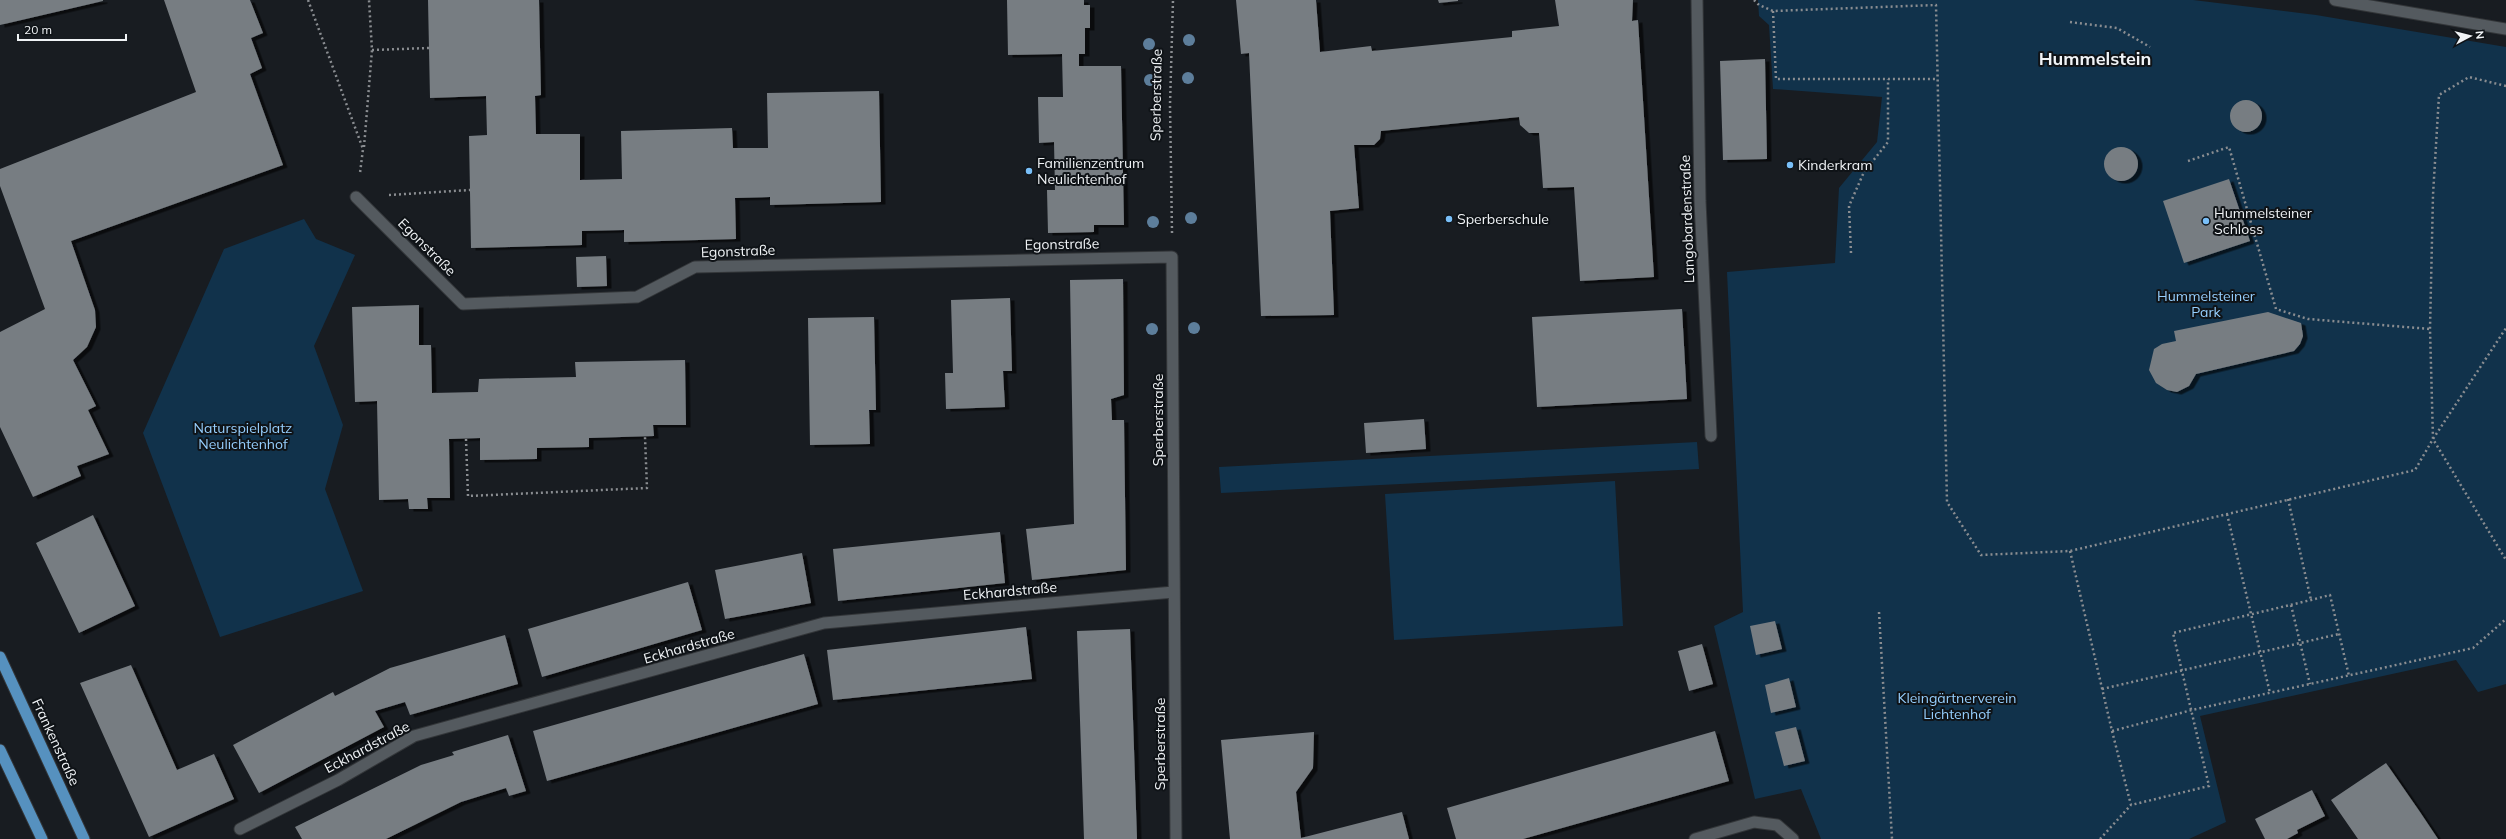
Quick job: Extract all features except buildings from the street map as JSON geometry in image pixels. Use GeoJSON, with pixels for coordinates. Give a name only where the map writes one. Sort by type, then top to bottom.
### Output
{"type":"FeatureCollection","features":[{"type":"Feature","properties":{"kind":"main road","name":"Frankenstraße"},"geometry":{"type":"LineString","coordinates":[[0,657],[84,839]]}},
{"type":"Feature","properties":{"kind":"main road"},"geometry":{"type":"LineString","coordinates":[[0,750],[42,839]]}},
{"type":"Feature","properties":{"kind":"street","name":"Langobardenstraße"},"geometry":{"type":"LineString","coordinates":[[1697,0],[1700,201],[1711,436]]}},
{"type":"Feature","properties":{"kind":"street"},"geometry":{"type":"LineString","coordinates":[[2335,0],[2506,29]]}},
{"type":"Feature","properties":{"kind":"street","name":"Egonstraße"},"geometry":{"type":"LineString","coordinates":[[356,197],[463,304],[637,297],[695,267],[1172,257]]}},
{"type":"Feature","properties":{"kind":"street","name":"Sperberstraße"},"geometry":{"type":"LineString","coordinates":[[1172,257],[1176,839]]}},
{"type":"Feature","properties":{"kind":"street","name":"Eckhardstraße"},"geometry":{"type":"LineString","coordinates":[[240,829],[338,780],[414,736],[824,623],[1174,592]]}},
{"type":"Feature","properties":{"kind":"street"},"geometry":{"type":"LineString","coordinates":[[1695,839],[1754,822],[1777,825],[1793,839]]}},
{"type":"Feature","properties":{"kind":"path"},"geometry":{"type":"LineString","coordinates":[[308,0],[363,149]]}},
{"type":"Feature","properties":{"kind":"path"},"geometry":{"type":"LineString","coordinates":[[369,0],[372,50],[363,149],[356,197],[470,190]]}},
{"type":"Feature","properties":{"kind":"path","name":"Sperberstraße"},"geometry":{"type":"LineString","coordinates":[[1172,257],[1170,104],[1173,0]]}},
{"type":"Feature","properties":{"kind":"path"},"geometry":{"type":"LineString","coordinates":[[1754,0],[1759,5],[1773,11],[1936,5],[1936,79],[1947,502],[1981,555],[2070,551],[2415,470],[2432,439],[2506,328]]}},
{"type":"Feature","properties":{"kind":"path"},"geometry":{"type":"LineString","coordinates":[[1773,11],[1776,79],[1936,79]]}},
{"type":"Feature","properties":{"kind":"path"},"geometry":{"type":"LineString","coordinates":[[2070,22],[2117,28],[2150,47]]}},
{"type":"Feature","properties":{"kind":"path"},"geometry":{"type":"LineString","coordinates":[[372,50],[429,48]]}},
{"type":"Feature","properties":{"kind":"path"},"geometry":{"type":"LineString","coordinates":[[2506,86],[2469,77],[2439,95],[2433,195],[2430,329],[2432,439],[2506,560]]}},
{"type":"Feature","properties":{"kind":"path"},"geometry":{"type":"LineString","coordinates":[[1851,253],[1849,206],[1864,172],[1888,142],[1888,79]]}},
{"type":"Feature","properties":{"kind":"path"},"geometry":{"type":"LineString","coordinates":[[2188,161],[2229,147],[2276,309],[2308,319],[2430,329]]}},
{"type":"Feature","properties":{"kind":"path"},"geometry":{"type":"LineString","coordinates":[[466,439],[468,496],[647,488],[645,437]]}},
{"type":"Feature","properties":{"kind":"path"},"geometry":{"type":"LineString","coordinates":[[2288,499],[2312,600]]}},
{"type":"Feature","properties":{"kind":"path"},"geometry":{"type":"LineString","coordinates":[[2227,514],[2270,693]]}},
{"type":"Feature","properties":{"kind":"path"},"geometry":{"type":"LineString","coordinates":[[2070,551],[2131,805]]}},
{"type":"Feature","properties":{"kind":"path"},"geometry":{"type":"LineString","coordinates":[[2100,839],[2131,805],[2209,786],[2173,632],[2330,596],[2349,676]]}},
{"type":"Feature","properties":{"kind":"path"},"geometry":{"type":"LineString","coordinates":[[2291,605],[2310,684]]}},
{"type":"Feature","properties":{"kind":"path"},"geometry":{"type":"LineString","coordinates":[[1879,612],[1892,839]]}},
{"type":"Feature","properties":{"kind":"path"},"geometry":{"type":"LineString","coordinates":[[2112,731],[2192,710],[2473,648],[2506,619]]}},
{"type":"Feature","properties":{"kind":"path"},"geometry":{"type":"LineString","coordinates":[[2102,689],[2339,634]]}},
{"type":"Feature","properties":{"kind":"green space","name":"Hummelsteiner Park"},"geometry":{"type":"Polygon","coordinates":[[[1758,0],[2193,0],[2316,15],[2506,47],[2506,684],[2478,692],[2456,660],[2200,716],[2226,822],[2189,839],[1821,839],[1801,789],[1755,799],[1714,626],[1743,612],[1727,272],[1835,263],[1839,188],[1877,142],[1882,97],[1773,89],[1769,25],[1759,16],[1758,0]]]}},
{"type":"Feature","properties":{"kind":"green space","name":"Naturspielplatz Neulichtenhof"},"geometry":{"type":"Polygon","coordinates":[[[304,219],[316,239],[355,255],[314,346],[343,425],[325,489],[363,591],[220,637],[143,433],[224,249],[304,219]]]}},
{"type":"Feature","properties":{"kind":"green space"},"geometry":{"type":"Polygon","coordinates":[[[1697,442],[1699,469],[1221,493],[1219,467],[1697,442]]]}},
{"type":"Feature","properties":{"kind":"green space"},"geometry":{"type":"Polygon","coordinates":[[[1615,481],[1623,626],[1394,640],[1385,494],[1615,481]]]}},
{"type":"Feature","properties":{"kind":"place","name":"Kinderkram"},"geometry":{"type":"Point","coordinates":[1790,165]}},
{"type":"Feature","properties":{"kind":"place","name":"Familienzentrum Neulichtenhof"},"geometry":{"type":"Point","coordinates":[1029,171]}},
{"type":"Feature","properties":{"kind":"place","name":"Sperberschule"},"geometry":{"type":"Point","coordinates":[1449,219]}},
{"type":"Feature","properties":{"kind":"place","name":"Hummelsteiner Schloss"},"geometry":{"type":"Point","coordinates":[2206,221]}},
{"type":"Feature","properties":{"kind":"district","name":"Hummelstein"},"geometry":{"type":"Point","coordinates":[2095,59]}},
{"type":"Feature","properties":{"kind":"park label","name":"Kleingärtnerverein Lichtenhof"},"geometry":{"type":"Point","coordinates":[1957,706]}}]}
